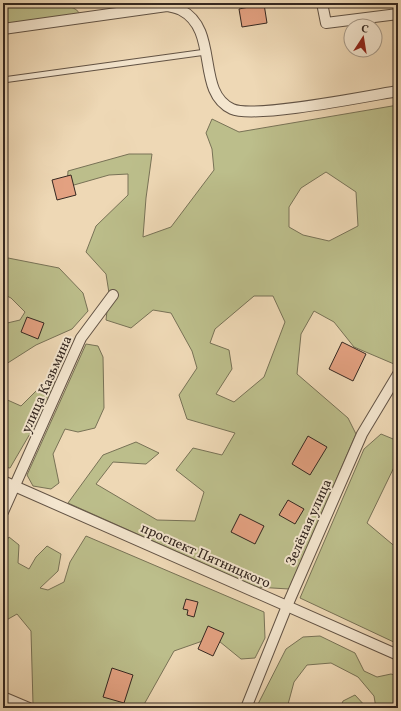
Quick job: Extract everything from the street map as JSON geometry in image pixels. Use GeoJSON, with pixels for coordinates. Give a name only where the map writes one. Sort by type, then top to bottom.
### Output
{"type":"FeatureCollection","features":[{"type":"Feature","properties":{"kind":"street"},"geometry":{"type":"LineString","coordinates":[[322,3],[326,23],[398,14]]}},
{"type":"Feature","properties":{"kind":"street"},"geometry":{"type":"LineString","coordinates":[[3,29],[167,6],[181,10],[193,20],[203,37],[213,86],[219,99],[231,109],[243,112],[272,111],[398,91]]}},
{"type":"Feature","properties":{"kind":"street","name":"улица Казьмина"},"geometry":{"type":"LineString","coordinates":[[3,512],[81,338],[113,295]]}},
{"type":"Feature","properties":{"kind":"street","name":"Зелёная улица"},"geometry":{"type":"LineString","coordinates":[[246,708],[287,606],[362,434],[398,374]]}},
{"type":"Feature","properties":{"kind":"street","name":"проспект Пятницкого"},"geometry":{"type":"LineString","coordinates":[[3,481],[398,655]]}},
{"type":"Feature","properties":{"kind":"street"},"geometry":{"type":"LineString","coordinates":[[3,697],[29,708]]}},
{"type":"Feature","properties":{"kind":"lane"},"geometry":{"type":"LineString","coordinates":[[3,80],[206,52]]}},
{"type":"Feature","properties":{"kind":"green space"},"geometry":{"type":"Polygon","coordinates":[[[3,3],[22,5],[63,5],[76,10],[80,14],[3,25],[3,3]]]}},
{"type":"Feature","properties":{"kind":"green space"},"geometry":{"type":"Polygon","coordinates":[[[398,105],[398,363],[394,364],[354,347],[334,322],[314,311],[301,334],[297,374],[348,418],[356,434],[289,589],[256,587],[68,503],[103,455],[136,442],[159,453],[146,464],[113,462],[96,484],[157,520],[195,521],[204,492],[176,470],[193,448],[222,455],[235,433],[187,419],[179,395],[197,368],[192,351],[171,313],[153,310],[131,328],[106,320],[109,293],[106,274],[86,252],[96,226],[128,195],[128,174],[109,175],[67,187],[68,171],[129,154],[152,154],[146,198],[143,237],[171,227],[214,170],[212,149],[206,133],[212,119],[239,132],[398,105]],[[326,172],[301,188],[289,207],[289,227],[303,235],[329,241],[358,226],[356,192],[326,172]],[[254,296],[215,329],[210,343],[229,350],[232,369],[216,394],[234,402],[264,377],[285,322],[273,296],[254,296]]]}},
{"type":"Feature","properties":{"kind":"green space"},"geometry":{"type":"Polygon","coordinates":[[[3,257],[59,268],[83,293],[88,311],[72,329],[36,345],[3,366],[3,324],[20,320],[25,312],[11,298],[3,294],[3,257]]]}},
{"type":"Feature","properties":{"kind":"green space"},"geometry":{"type":"Polygon","coordinates":[[[86,344],[98,346],[103,357],[104,408],[95,428],[78,432],[65,429],[53,454],[59,483],[51,489],[33,486],[27,475],[86,344]]]}},
{"type":"Feature","properties":{"kind":"green space"},"geometry":{"type":"Polygon","coordinates":[[[48,379],[55,382],[52,396],[10,468],[3,467],[3,398],[21,406],[48,379]]]}},
{"type":"Feature","properties":{"kind":"green space"},"geometry":{"type":"Polygon","coordinates":[[[381,434],[398,441],[398,459],[367,523],[398,549],[398,644],[300,598],[364,449],[381,434]]]}},
{"type":"Feature","properties":{"kind":"green space"},"geometry":{"type":"Polygon","coordinates":[[[86,536],[264,612],[265,638],[255,658],[241,659],[214,637],[174,651],[142,708],[43,708],[33,704],[31,631],[17,614],[3,622],[3,546],[9,537],[19,545],[18,563],[29,569],[36,557],[47,546],[61,554],[58,571],[40,588],[48,590],[64,582],[70,562],[86,536]]]}},
{"type":"Feature","properties":{"kind":"green space"},"geometry":{"type":"Polygon","coordinates":[[[320,636],[355,653],[364,671],[377,677],[391,674],[398,676],[398,708],[376,708],[374,696],[358,677],[331,663],[307,665],[294,682],[287,708],[256,708],[286,649],[303,637],[320,636]]]}},
{"type":"Feature","properties":{"kind":"green space"},"geometry":{"type":"Polygon","coordinates":[[[355,695],[367,708],[340,708],[343,701],[355,695]]]}},
{"type":"Feature","properties":{"kind":"building"},"geometry":{"type":"Polygon","coordinates":[[[264,4],[267,23],[242,27],[239,9],[264,4]]]}},
{"type":"Feature","properties":{"kind":"building"},"geometry":{"type":"Polygon","coordinates":[[[71,175],[76,195],[57,200],[52,180],[71,175]]]}},
{"type":"Feature","properties":{"kind":"building"},"geometry":{"type":"Polygon","coordinates":[[[27,317],[44,323],[38,339],[21,332],[27,317]]]}},
{"type":"Feature","properties":{"kind":"building"},"geometry":{"type":"Polygon","coordinates":[[[342,342],[366,354],[353,381],[329,369],[342,342]]]}},
{"type":"Feature","properties":{"kind":"building"},"geometry":{"type":"Polygon","coordinates":[[[308,436],[327,447],[310,475],[292,464],[308,436]]]}},
{"type":"Feature","properties":{"kind":"building"},"geometry":{"type":"Polygon","coordinates":[[[288,500],[304,509],[295,524],[279,515],[288,500]]]}},
{"type":"Feature","properties":{"kind":"building"},"geometry":{"type":"Polygon","coordinates":[[[240,514],[264,526],[255,544],[231,532],[240,514]]]}},
{"type":"Feature","properties":{"kind":"building"},"geometry":{"type":"Polygon","coordinates":[[[186,599],[198,602],[194,617],[187,615],[188,610],[183,609],[186,599]]]}},
{"type":"Feature","properties":{"kind":"building"},"geometry":{"type":"Polygon","coordinates":[[[208,626],[224,633],[213,656],[198,649],[208,626]]]}},
{"type":"Feature","properties":{"kind":"building"},"geometry":{"type":"Polygon","coordinates":[[[112,668],[133,675],[124,703],[103,697],[112,668]]]}}]}
